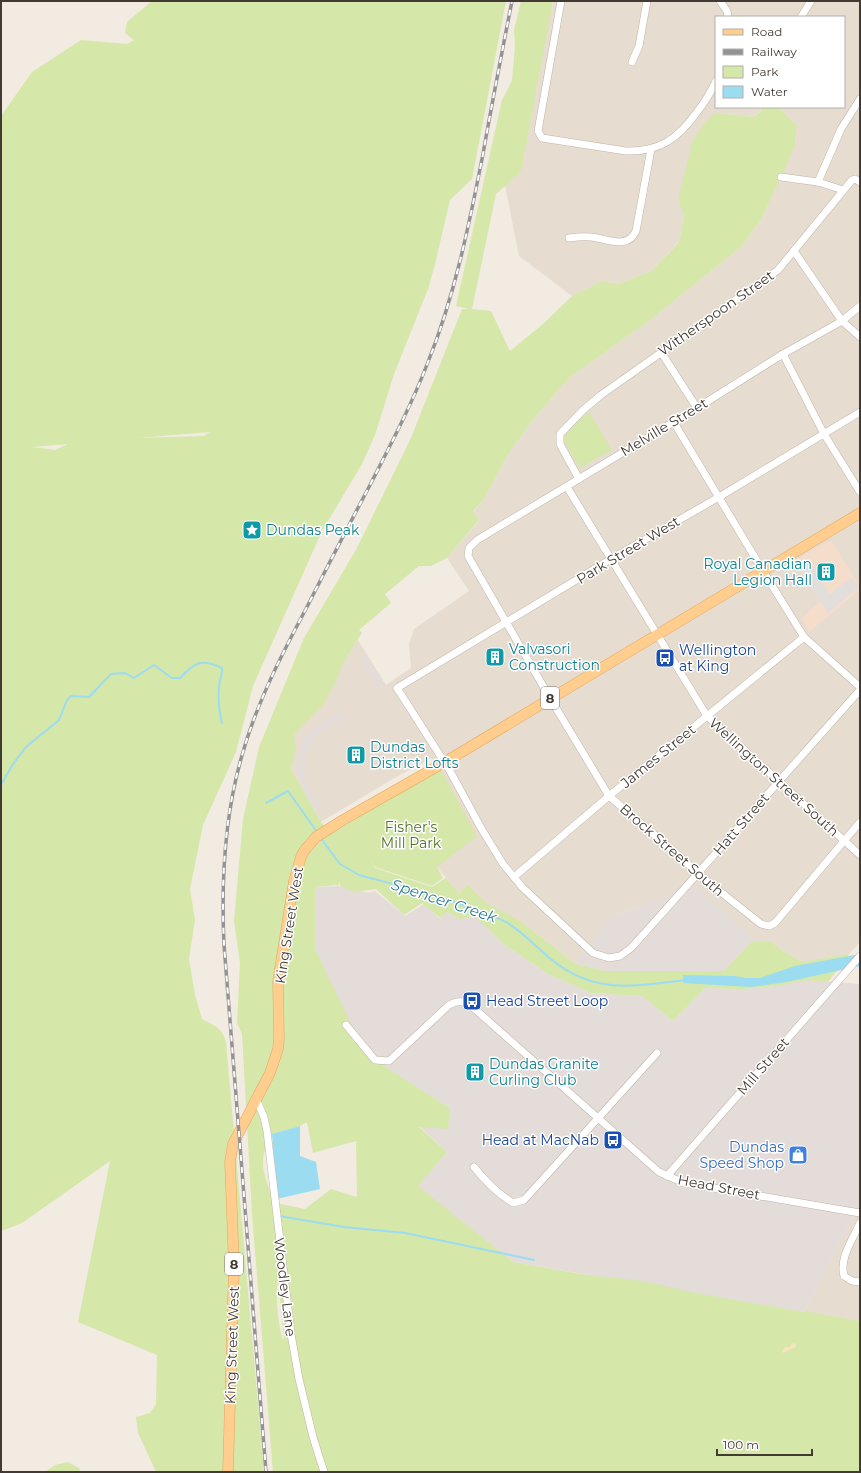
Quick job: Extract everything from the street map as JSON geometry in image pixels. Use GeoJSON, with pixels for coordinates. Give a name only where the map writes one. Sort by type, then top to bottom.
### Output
{"type":"FeatureCollection","features":[{"type":"Feature","properties":{"kind":"main road","name":"King Street West"},"geometry":{"type":"LineString","coordinates":[[228,1472],[234,1266],[230,1162],[234,1144],[270,1073],[278,1044],[278,981],[294,881],[301,857],[309,844],[316,837],[327,830],[444,762],[860,513]]}},
{"type":"Feature","properties":{"kind":"street"},"geometry":{"type":"LineString","coordinates":[[561,1],[538,131],[542,138],[626,151],[651,149],[678,136],[693,119],[710,94],[715,83]]}},
{"type":"Feature","properties":{"kind":"street"},"geometry":{"type":"LineString","coordinates":[[632,62],[639,46],[647,1]]}},
{"type":"Feature","properties":{"kind":"street"},"geometry":{"type":"LineString","coordinates":[[720,1],[727,11],[728,16]]}},
{"type":"Feature","properties":{"kind":"street"},"geometry":{"type":"LineString","coordinates":[[802,16],[811,1]]}},
{"type":"Feature","properties":{"kind":"street"},"geometry":{"type":"LineString","coordinates":[[818,182],[841,129],[860,99]]}},
{"type":"Feature","properties":{"kind":"street"},"geometry":{"type":"LineString","coordinates":[[569,238],[590,237],[622,242],[628,241],[632,237],[636,231],[651,149]]}},
{"type":"Feature","properties":{"kind":"street"},"geometry":{"type":"LineString","coordinates":[[781,177],[818,182],[843,190]]}},
{"type":"Feature","properties":{"kind":"street","name":"Witherspoon Street"},"geometry":{"type":"LineString","coordinates":[[579,479],[560,444],[560,434],[595,400],[778,270],[852,180],[859,181]]}},
{"type":"Feature","properties":{"kind":"street"},"geometry":{"type":"LineString","coordinates":[[794,251],[842,321],[860,337]]}},
{"type":"Feature","properties":{"kind":"street","name":"Melville Street"},"geometry":{"type":"LineString","coordinates":[[469,548],[477,540],[567,487],[783,354],[842,321],[860,306]]}},
{"type":"Feature","properties":{"kind":"street"},"geometry":{"type":"LineString","coordinates":[[661,352],[696,408]]}},
{"type":"Feature","properties":{"kind":"street"},"geometry":{"type":"LineString","coordinates":[[783,354],[824,434],[860,492]]}},
{"type":"Feature","properties":{"kind":"street","name":"Park Street West"},"geometry":{"type":"LineString","coordinates":[[444,762],[397,688],[611,559],[719,497],[860,412]]}},
{"type":"Feature","properties":{"kind":"street"},"geometry":{"type":"LineString","coordinates":[[674,421],[763,571],[804,636],[860,689]]}},
{"type":"Feature","properties":{"kind":"street","name":"Wellington Street South"},"geometry":{"type":"LineString","coordinates":[[567,487],[707,716],[860,855]]}},
{"type":"Feature","properties":{"kind":"street","name":"Brock Street South"},"geometry":{"type":"LineString","coordinates":[[469,548],[468,556],[506,623],[610,796],[698,874],[761,924],[769,926],[775,923],[844,840]]}},
{"type":"Feature","properties":{"kind":"street","name":"James Street"},"geometry":{"type":"LineString","coordinates":[[514,877],[804,636]]}},
{"type":"Feature","properties":{"kind":"street","name":"Hatt Street"},"geometry":{"type":"LineString","coordinates":[[514,877],[523,888],[593,953],[609,958],[620,956],[630,948],[698,874],[860,689]]}},
{"type":"Feature","properties":{"kind":"street"},"geometry":{"type":"LineString","coordinates":[[444,762],[503,864],[514,877]]}},
{"type":"Feature","properties":{"kind":"street"},"geometry":{"type":"LineString","coordinates":[[844,840],[860,822]]}},
{"type":"Feature","properties":{"kind":"street","name":"Mill Street"},"geometry":{"type":"LineString","coordinates":[[667,1176],[860,956]]}},
{"type":"Feature","properties":{"kind":"street","name":"Head Street"},"geometry":{"type":"LineString","coordinates":[[346,1025],[375,1060],[389,1061],[449,1005],[456,1001],[464,1002],[476,1010],[659,1172],[684,1183],[860,1213]]}},
{"type":"Feature","properties":{"kind":"street"},"geometry":{"type":"LineString","coordinates":[[474,1167],[485,1181],[513,1203],[524,1200],[657,1053]]}},
{"type":"Feature","properties":{"kind":"street","name":"Woodley Lane"},"geometry":{"type":"LineString","coordinates":[[257,1101],[264,1117],[267,1131],[291,1334],[299,1379],[313,1436],[324,1472]]}},
{"type":"Feature","properties":{"kind":"street"},"geometry":{"type":"LineString","coordinates":[[860,1224],[844,1259],[842,1269],[844,1276],[852,1281],[860,1282]]}},
{"type":"Feature","properties":{"kind":"shaded area"},"geometry":{"type":"Polygon","coordinates":[[[554,1],[860,1],[860,942],[850,953],[803,962],[786,953],[770,941],[756,942],[697,888],[691,887],[611,917],[576,964],[519,920],[485,903],[468,885],[459,893],[437,867],[440,768],[432,758],[396,777],[321,822],[291,769],[294,735],[358,640],[386,685],[411,668],[409,644],[414,629],[469,591],[447,558],[479,521],[473,512],[483,501],[507,456],[536,416],[570,377],[649,321],[742,246],[762,218],[795,145],[797,125],[779,108],[845,108],[845,16],[715,16],[715,108],[761,108],[761,110],[754,117],[719,113],[678,200],[684,216],[679,241],[651,271],[619,284],[601,281],[572,296],[519,256],[505,185],[521,171],[550,14],[554,1]]]}},
{"type":"Feature","properties":{"kind":"shaded area"},"geometry":{"type":"Polygon","coordinates":[[[831,540],[860,586],[860,590],[809,632],[801,619],[820,601],[794,561],[831,540]]]}},
{"type":"Feature","properties":{"kind":"shaded area"},"geometry":{"type":"Polygon","coordinates":[[[807,558],[830,595],[834,592],[833,591],[852,578],[859,587],[828,613],[797,563],[807,558]]]}},
{"type":"Feature","properties":{"kind":"shaded area"},"geometry":{"type":"Polygon","coordinates":[[[366,654],[383,683],[377,686],[360,658],[366,654]]]}},
{"type":"Feature","properties":{"kind":"shaded area"},"geometry":{"type":"Polygon","coordinates":[[[341,712],[344,718],[312,740],[305,760],[304,781],[297,781],[298,761],[304,738],[322,723],[341,712]]]}},
{"type":"Feature","properties":{"kind":"shaded area"},"geometry":{"type":"Polygon","coordinates":[[[305,782],[321,807],[316,811],[300,785],[305,782]]]}},
{"type":"Feature","properties":{"kind":"shaded area"},"geometry":{"type":"Polygon","coordinates":[[[338,886],[369,893],[375,891],[405,916],[424,904],[441,920],[440,918],[447,912],[460,919],[475,917],[506,946],[550,975],[591,993],[642,996],[673,1021],[705,988],[744,989],[777,986],[807,980],[860,984],[860,1205],[804,1312],[513,1262],[417,1186],[447,1152],[419,1126],[450,1108],[384,1066],[355,1032],[342,1008],[317,956],[315,946],[315,887],[338,886]]]}},
{"type":"Feature","properties":{"kind":"shaded area"},"geometry":{"type":"Polygon","coordinates":[[[691,887],[697,888],[756,942],[751,942],[724,971],[606,971],[576,964],[611,917],[691,887]]]}},
{"type":"Feature","properties":{"kind":"shaded area"},"geometry":{"type":"Polygon","coordinates":[[[860,1205],[860,1321],[804,1312],[860,1205]]]}},
{"type":"Feature","properties":{"kind":"green space"},"geometry":{"type":"Polygon","coordinates":[[[152,1],[506,1],[472,179],[450,200],[428,289],[394,374],[375,435],[362,464],[322,531],[253,686],[236,752],[203,825],[190,889],[195,920],[189,959],[195,995],[202,1019],[220,1030],[226,1042],[264,1472],[156,1472],[138,1433],[136,1417],[150,1413],[156,1404],[157,1355],[78,1322],[110,1161],[22,1223],[1,1231],[1,116],[32,72],[81,40],[127,44],[134,40],[125,33],[127,22],[152,1]],[[210,432],[137,438],[204,436],[210,432]],[[68,444],[33,447],[55,450],[68,444]]]}},
{"type":"Feature","properties":{"kind":"green space","name":"Fisher's Mill Park"},"geometry":{"type":"Polygon","coordinates":[[[521,1],[553,1],[521,172],[496,194],[472,309],[491,311],[510,351],[543,324],[572,296],[601,281],[619,284],[651,271],[679,242],[684,216],[678,200],[693,140],[714,113],[754,117],[761,111],[761,108],[779,108],[797,125],[795,145],[762,218],[742,246],[649,321],[570,377],[536,416],[507,456],[483,501],[473,511],[479,520],[447,558],[431,566],[419,566],[385,594],[391,603],[359,630],[362,633],[343,663],[335,683],[323,705],[294,735],[296,747],[291,769],[321,822],[331,834],[440,768],[477,836],[437,867],[443,878],[432,886],[375,867],[369,857],[375,868],[432,887],[446,878],[459,893],[468,885],[486,903],[519,920],[576,964],[606,971],[724,971],[751,942],[770,941],[786,953],[803,962],[850,953],[828,982],[807,980],[777,986],[744,989],[705,988],[673,1021],[642,996],[591,993],[550,975],[506,946],[475,917],[460,919],[447,912],[440,918],[422,903],[404,915],[376,889],[354,892],[340,886],[340,882],[338,886],[315,887],[315,946],[355,1032],[384,1066],[450,1108],[448,1129],[419,1127],[447,1152],[418,1186],[513,1262],[581,1274],[642,1281],[696,1293],[804,1312],[809,1310],[809,1312],[860,1321],[860,1472],[273,1472],[252,1214],[242,1034],[237,1023],[240,963],[234,921],[243,819],[259,747],[304,638],[357,548],[411,438],[462,309],[469,309],[456,306],[502,100],[512,81],[515,46],[514,30],[521,1]],[[307,1122],[300,1126],[272,1134],[264,1153],[263,1168],[275,1203],[305,1209],[331,1189],[357,1197],[356,1141],[313,1153],[307,1122]],[[278,1280],[278,1310],[283,1340],[278,1280]]]}},
{"type":"Feature","properties":{"kind":"green space"},"geometry":{"type":"Polygon","coordinates":[[[589,412],[612,450],[580,468],[564,441],[566,433],[589,412]]]}},
{"type":"Feature","properties":{"kind":"green space"},"geometry":{"type":"Polygon","coordinates":[[[68,1462],[79,1468],[81,1472],[45,1472],[55,1465],[68,1462]]]}},
{"type":"Feature","properties":{"kind":"sand"},"geometry":{"type":"Polygon","coordinates":[[[792,1343],[796,1344],[796,1347],[783,1353],[782,1351],[785,1347],[790,1347],[792,1343]]]}},
{"type":"Feature","properties":{"kind":"water"},"geometry":{"type":"Polygon","coordinates":[[[860,954],[860,966],[786,982],[751,987],[683,983],[683,975],[760,978],[795,966],[860,954]]]}},
{"type":"Feature","properties":{"kind":"water"},"geometry":{"type":"Polygon","coordinates":[[[300,1126],[300,1156],[316,1162],[320,1189],[277,1199],[272,1134],[300,1126]]]}},
{"type":"Feature","properties":{"kind":"waterway","name":"Spencer Creek"},"geometry":{"type":"LineString","coordinates":[[1,785],[13,764],[26,747],[59,720],[67,700],[71,696],[89,697],[111,674],[125,673],[134,678],[154,665],[172,678],[180,678],[190,668],[199,663],[209,663],[222,668],[219,684],[219,710],[222,723]]}},
{"type":"Feature","properties":{"kind":"waterway","name":"Spencer Creek"},"geometry":{"type":"LineString","coordinates":[[266,803],[288,791],[317,832]]}},
{"type":"Feature","properties":{"kind":"waterway","name":"Spencer Creek"},"geometry":{"type":"LineString","coordinates":[[320,837],[340,864],[359,875],[436,896],[503,921],[518,930],[552,960],[568,971],[584,979],[600,983],[633,986],[685,980]]}},
{"type":"Feature","properties":{"kind":"waterway"},"geometry":{"type":"LineString","coordinates":[[279,1216],[344,1227],[405,1233],[534,1260]]}},
{"type":"Feature","properties":{"kind":"railway"},"geometry":{"type":"LineString","coordinates":[[266,1472],[224,945],[223,896],[225,848],[232,800],[249,733],[272,677],[289,640],[401,424],[422,378],[438,337],[454,285],[467,233],[512,1]]}},
{"type":"Feature","properties":{"kind":"place","name":"Dundas Peak"},"geometry":{"type":"Point","coordinates":[252,530]}},
{"type":"Feature","properties":{"kind":"place","name":"Royal Canadian Legion Hall"},"geometry":{"type":"Point","coordinates":[826,572]}},
{"type":"Feature","properties":{"kind":"place","name":"Valvasori Construction"},"geometry":{"type":"Point","coordinates":[495,657]}},
{"type":"Feature","properties":{"kind":"place","name":"Wellington at King"},"geometry":{"type":"Point","coordinates":[665,658]}},
{"type":"Feature","properties":{"kind":"place","name":"Dundas District Lofts"},"geometry":{"type":"Point","coordinates":[356,755]}},
{"type":"Feature","properties":{"kind":"place","name":"Head Street Loop"},"geometry":{"type":"Point","coordinates":[472,1001]}},
{"type":"Feature","properties":{"kind":"place","name":"Dundas Granite Curling Club"},"geometry":{"type":"Point","coordinates":[475,1072]}},
{"type":"Feature","properties":{"kind":"place","name":"Head at MacNab"},"geometry":{"type":"Point","coordinates":[613,1140]}},
{"type":"Feature","properties":{"kind":"place","name":"Dundas Speed Shop"},"geometry":{"type":"Point","coordinates":[798,1155]}}]}
